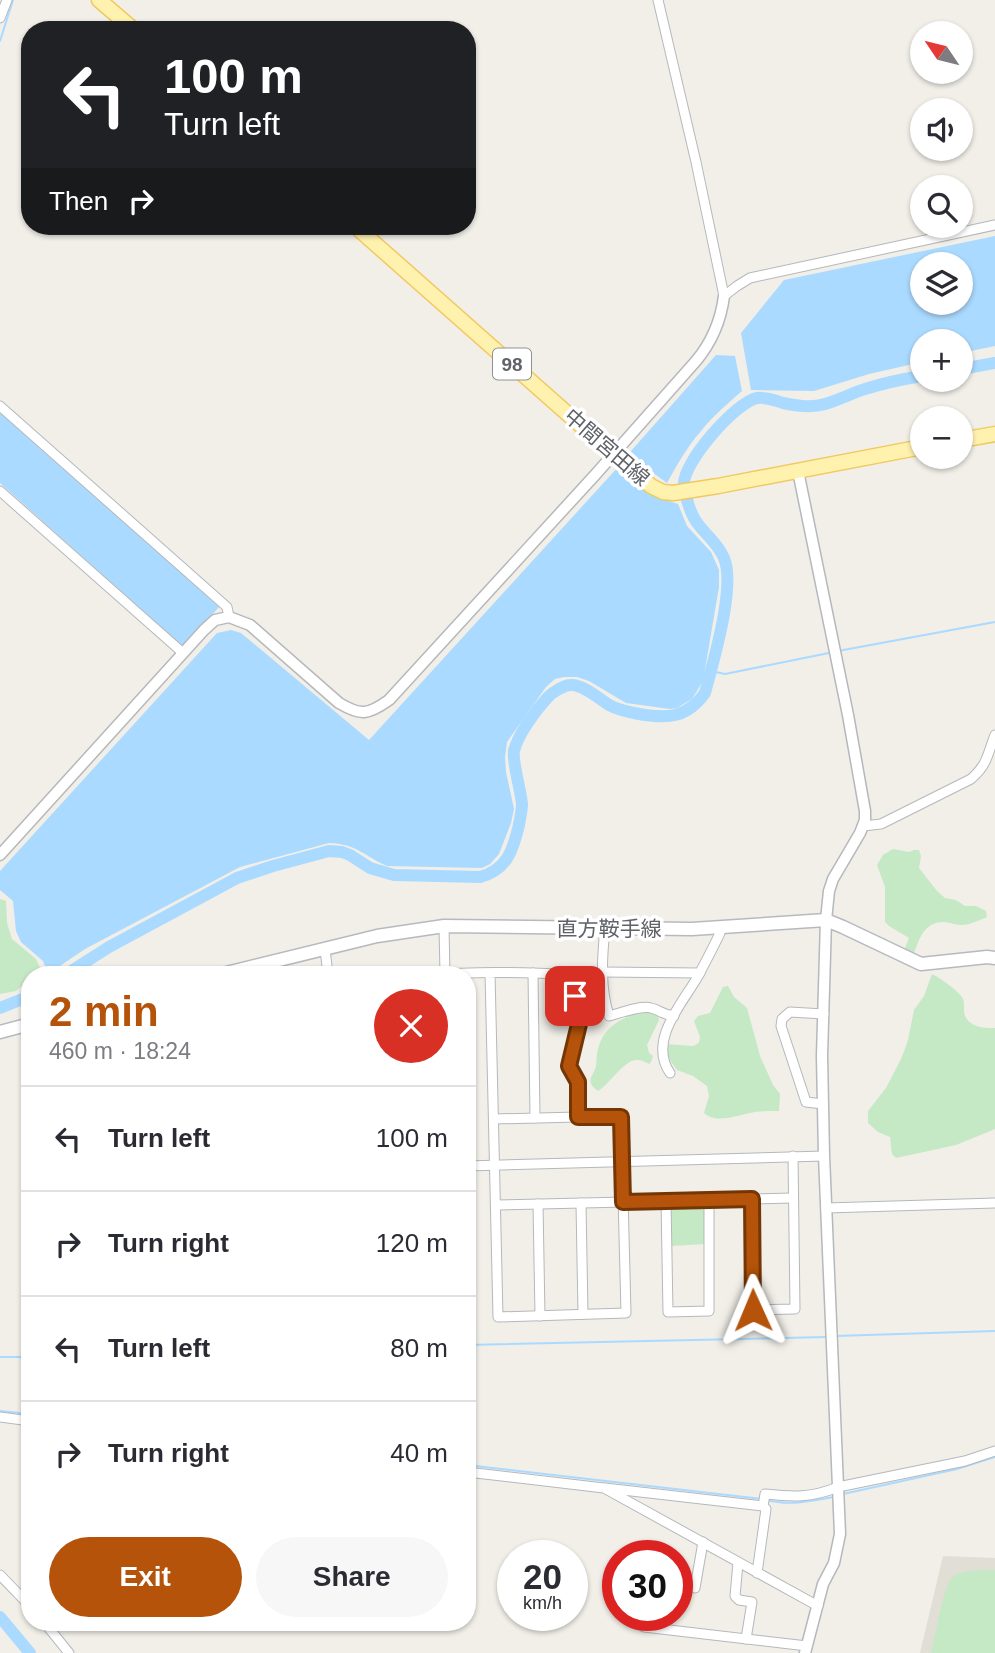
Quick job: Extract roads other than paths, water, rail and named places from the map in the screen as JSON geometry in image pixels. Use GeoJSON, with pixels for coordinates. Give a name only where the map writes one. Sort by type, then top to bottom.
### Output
{"type":"FeatureCollection","features":[{"type":"Feature","properties":{"kind":"main road"},"geometry":{"type":"LineString","coordinates":[[104,1],[125,21]]}},
{"type":"Feature","properties":{"kind":"main road","name":"中間宮田線"},"geometry":{"type":"LineString","coordinates":[[365,235],[613,454],[651,486],[663,492],[673,494],[910,449]]}},
{"type":"Feature","properties":{"kind":"main road"},"geometry":{"type":"LineString","coordinates":[[973,438],[995,434]]}},
{"type":"Feature","properties":{"kind":"main road","name":"直方鞍手線"},"geometry":{"type":"LineString","coordinates":[[255,966],[377,936],[444,926],[692,929],[826,920],[922,964],[995,958]]}},
{"type":"Feature","properties":{"kind":"main road"},"geometry":{"type":"LineString","coordinates":[[0,1032],[21,1026]]}},
{"type":"Feature","properties":{"kind":"street"},"geometry":{"type":"LineString","coordinates":[[0,18],[7,0]]}},
{"type":"Feature","properties":{"kind":"street"},"geometry":{"type":"LineString","coordinates":[[0,855],[215,620],[229,617],[250,625],[339,703],[354,712],[364,713],[377,709],[397,692],[707,348],[722,310],[724,296],[696,162],[657,0]]}},
{"type":"Feature","properties":{"kind":"street"},"geometry":{"type":"LineString","coordinates":[[724,296],[750,278],[995,225]]}},
{"type":"Feature","properties":{"kind":"street"},"geometry":{"type":"LineString","coordinates":[[0,406],[227,607],[229,617]]}},
{"type":"Feature","properties":{"kind":"street"},"geometry":{"type":"LineString","coordinates":[[672,1631],[806,1649],[823,1584],[834,1563],[840,1534],[824,1156],[822,1056],[826,920],[833,879],[860,833],[865,811],[798,471]]}},
{"type":"Feature","properties":{"kind":"street"},"geometry":{"type":"LineString","coordinates":[[0,491],[183,653]]}},
{"type":"Feature","properties":{"kind":"street"},"geometry":{"type":"LineString","coordinates":[[863,826],[881,824],[971,779],[991,764],[995,735]]}},
{"type":"Feature","properties":{"kind":"street"},"geometry":{"type":"LineString","coordinates":[[444,926],[445,966]]}},
{"type":"Feature","properties":{"kind":"street"},"geometry":{"type":"LineString","coordinates":[[670,1073],[665,1066],[662,1044],[668,1024],[700,973],[720,933],[719,927]]}},
{"type":"Feature","properties":{"kind":"street"},"geometry":{"type":"LineString","coordinates":[[605,928],[602,972],[609,1016],[644,1007],[674,1016]]}},
{"type":"Feature","properties":{"kind":"street"},"geometry":{"type":"LineString","coordinates":[[326,949],[327,966]]}},
{"type":"Feature","properties":{"kind":"street"},"geometry":{"type":"LineString","coordinates":[[602,972],[700,973]]}},
{"type":"Feature","properties":{"kind":"street"},"geometry":{"type":"LineString","coordinates":[[476,973],[575,975],[575,996],[580,1020],[569,1066],[578,1082],[578,1117]]}},
{"type":"Feature","properties":{"kind":"street"},"geometry":{"type":"LineString","coordinates":[[490,973],[498,1317],[626,1313],[621,1117],[494,1119]]}},
{"type":"Feature","properties":{"kind":"street"},"geometry":{"type":"LineString","coordinates":[[533,973],[535,1118]]}},
{"type":"Feature","properties":{"kind":"street"},"geometry":{"type":"LineString","coordinates":[[823,1104],[806,1102],[781,1026],[782,1019],[790,1012],[824,1014]]}},
{"type":"Feature","properties":{"kind":"street"},"geometry":{"type":"LineString","coordinates":[[752,1199],[750,1310],[795,1309],[793,1156]]}},
{"type":"Feature","properties":{"kind":"street"},"geometry":{"type":"LineString","coordinates":[[476,1166],[824,1156]]}},
{"type":"Feature","properties":{"kind":"street"},"geometry":{"type":"LineString","coordinates":[[496,1205],[793,1198]]}},
{"type":"Feature","properties":{"kind":"street"},"geometry":{"type":"LineString","coordinates":[[666,1201],[668,1312],[709,1311],[709,1200]]}},
{"type":"Feature","properties":{"kind":"street"},"geometry":{"type":"LineString","coordinates":[[581,1203],[583,1314]]}},
{"type":"Feature","properties":{"kind":"street"},"geometry":{"type":"LineString","coordinates":[[826,1208],[995,1203]]}},
{"type":"Feature","properties":{"kind":"street"},"geometry":{"type":"LineString","coordinates":[[538,1204],[540,1316]]}},
{"type":"Feature","properties":{"kind":"street"},"geometry":{"type":"LineString","coordinates":[[0,1417],[21,1420]]}},
{"type":"Feature","properties":{"kind":"street"},"geometry":{"type":"LineString","coordinates":[[757,1573],[766,1509],[763,1506],[765,1494],[800,1497],[965,1461],[995,1451]]}},
{"type":"Feature","properties":{"kind":"street"},"geometry":{"type":"LineString","coordinates":[[476,1473],[763,1506]]}},
{"type":"Feature","properties":{"kind":"street"},"geometry":{"type":"LineString","coordinates":[[604,1488],[818,1606]]}},
{"type":"Feature","properties":{"kind":"street"},"geometry":{"type":"LineString","coordinates":[[695,1588],[703,1542]]}},
{"type":"Feature","properties":{"kind":"street"},"geometry":{"type":"LineString","coordinates":[[738,1563],[735,1596],[739,1600],[752,1602],[746,1639]]}},
{"type":"Feature","properties":{"kind":"street"},"geometry":{"type":"LineString","coordinates":[[0,1575],[21,1597]]}},
{"type":"Feature","properties":{"kind":"street"},"geometry":{"type":"LineString","coordinates":[[51,1631],[69,1653]]}},
{"type":"Feature","properties":{"kind":"water"},"geometry":{"type":"Polygon","coordinates":[[[995,236],[995,346],[973,351],[973,329],[910,329],[910,365],[814,391],[751,390],[741,333],[784,280],[910,254],[910,315],[973,315],[973,252],[918,252],[995,236]]]}},
{"type":"Feature","properties":{"kind":"water"},"geometry":{"type":"Polygon","coordinates":[[[716,355],[735,356],[742,391],[715,415],[696,437],[667,483],[630,456],[631,451],[716,355]]]}},
{"type":"Feature","properties":{"kind":"water"},"geometry":{"type":"Polygon","coordinates":[[[0,410],[219,607],[183,647],[0,483],[0,410]]]}},
{"type":"Feature","properties":{"kind":"water"},"geometry":{"type":"Polygon","coordinates":[[[619,466],[657,497],[678,504],[687,526],[711,552],[719,570],[719,587],[703,681],[692,699],[670,709],[626,703],[589,681],[577,677],[555,679],[546,687],[507,742],[506,772],[514,809],[499,854],[490,864],[482,868],[387,866],[354,848],[329,843],[240,867],[85,949],[60,966],[45,966],[43,961],[21,942],[16,931],[13,901],[0,890],[0,871],[217,633],[231,630],[241,633],[369,740],[619,466]]]}},
{"type":"Feature","properties":{"kind":"waterway"},"geometry":{"type":"LineString","coordinates":[[0,41],[13,0]]}},
{"type":"Feature","properties":{"kind":"waterway"},"geometry":{"type":"LineString","coordinates":[[973,367],[995,363]]}},
{"type":"Feature","properties":{"kind":"waterway"},"geometry":{"type":"LineString","coordinates":[[79,966],[237,878],[329,851],[342,852],[370,868],[394,875],[480,877],[497,869],[511,851],[521,812],[514,751],[528,722],[550,695],[565,686],[575,685],[616,708],[668,716],[691,708],[705,693],[722,625],[727,571],[722,553],[693,516],[684,485],[692,463],[712,435],[736,410],[757,398],[815,406],[872,387],[910,378]]}},
{"type":"Feature","properties":{"kind":"waterway"},"geometry":{"type":"LineString","coordinates":[[838,651],[995,622]]}},
{"type":"Feature","properties":{"kind":"waterway"},"geometry":{"type":"LineString","coordinates":[[711,671],[725,674],[829,653]]}},
{"type":"Feature","properties":{"kind":"waterway"},"geometry":{"type":"LineString","coordinates":[[0,1008],[21,1000]]}},
{"type":"Feature","properties":{"kind":"waterway"},"geometry":{"type":"LineString","coordinates":[[835,1336],[995,1331]]}},
{"type":"Feature","properties":{"kind":"waterway"},"geometry":{"type":"LineString","coordinates":[[476,1345],[826,1337]]}},
{"type":"Feature","properties":{"kind":"waterway"},"geometry":{"type":"LineString","coordinates":[[0,1357],[21,1357]]}},
{"type":"Feature","properties":{"kind":"waterway"},"geometry":{"type":"LineString","coordinates":[[0,1411],[21,1413]]}},
{"type":"Feature","properties":{"kind":"waterway"},"geometry":{"type":"LineString","coordinates":[[843,1494],[957,1469],[995,1457]]}},
{"type":"Feature","properties":{"kind":"waterway"},"geometry":{"type":"LineString","coordinates":[[476,1466],[762,1499]]}},
{"type":"Feature","properties":{"kind":"waterway"},"geometry":{"type":"LineString","coordinates":[[767,1500],[792,1503],[834,1497]]}},
{"type":"Feature","properties":{"kind":"waterway"},"geometry":{"type":"LineString","coordinates":[[0,1617],[30,1653]]}}]}
